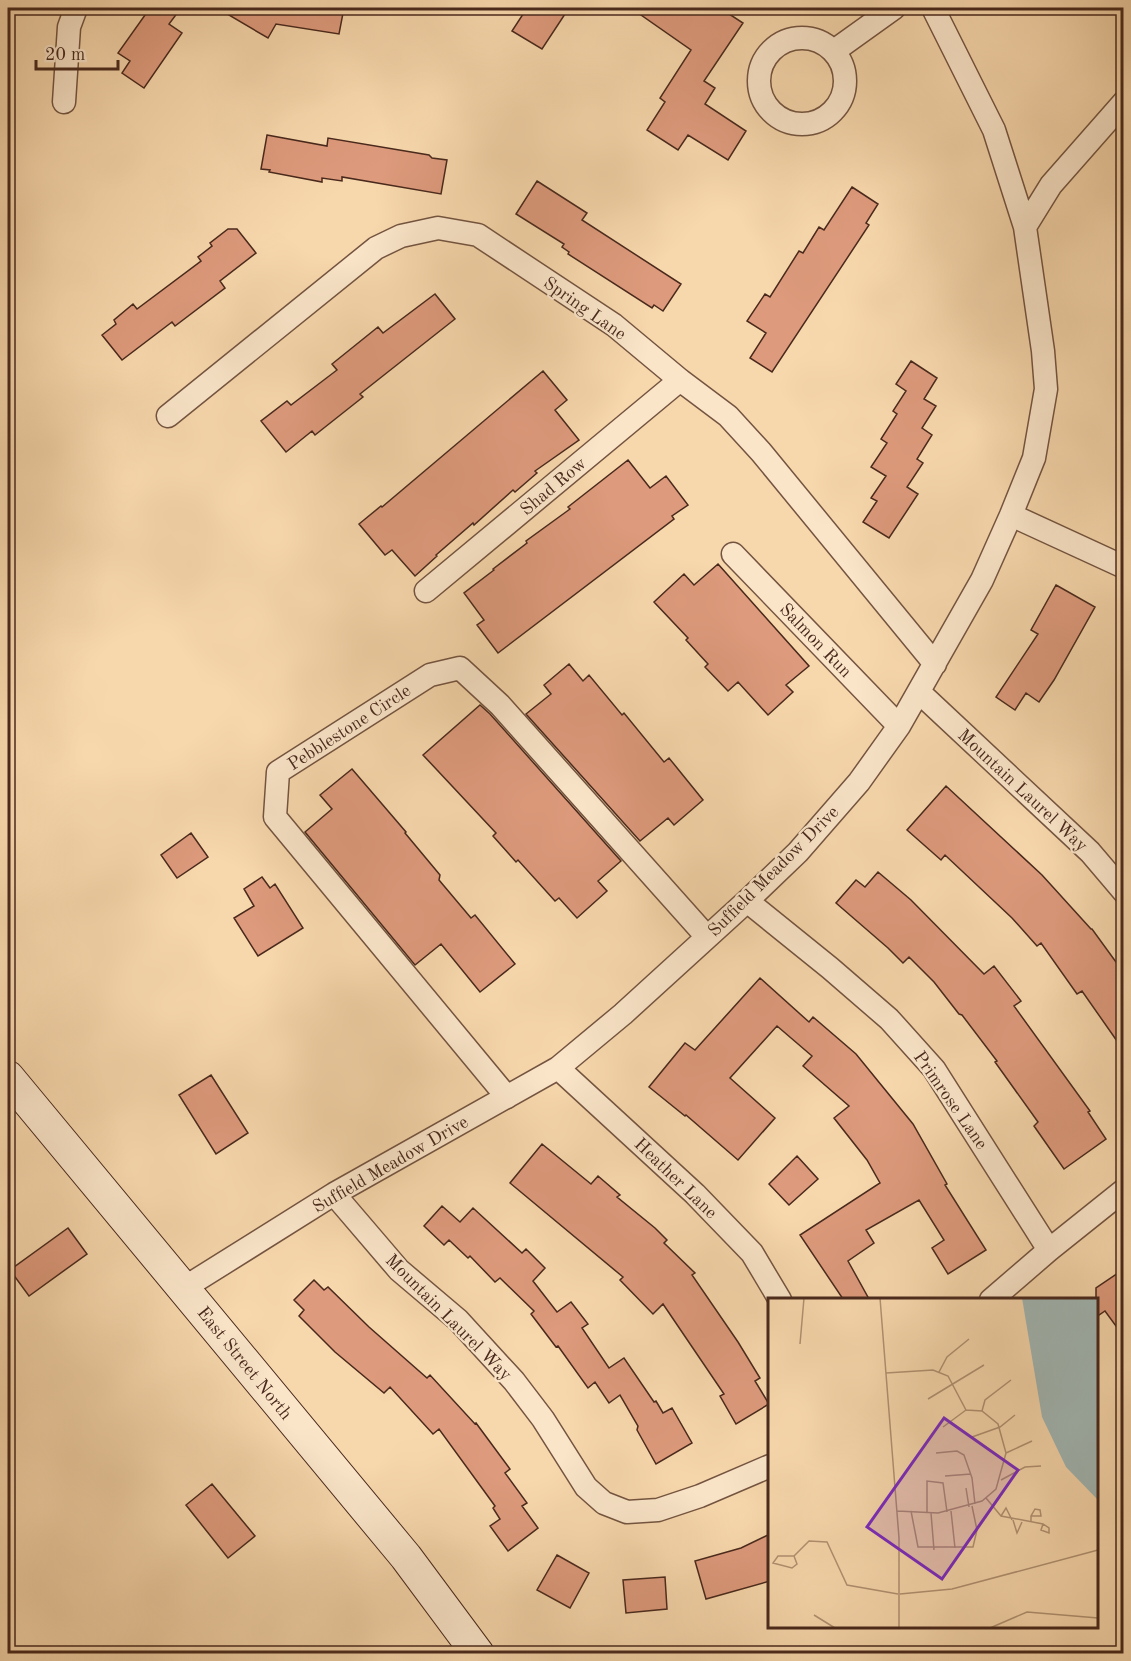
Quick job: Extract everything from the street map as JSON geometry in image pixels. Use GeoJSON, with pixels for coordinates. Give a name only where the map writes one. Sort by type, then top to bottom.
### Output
{"type":"FeatureCollection","features":[{"type":"Feature","properties":{"kind":"main road","name":"East Street North"},"geometry":{"type":"LineString","coordinates":[[8,1077],[406,1557],[478,1653]]}},
{"type":"Feature","properties":{"kind":"street"},"geometry":{"type":"LineString","coordinates":[[64,102],[69,27],[76,8]]}},
{"type":"Feature","properties":{"kind":"street"},"geometry":{"type":"LineString","coordinates":[[834,51],[894,8]]}},
{"type":"Feature","properties":{"kind":"street","name":"Suffield Meadow Drive"},"geometry":{"type":"LineString","coordinates":[[183,1288],[334,1194],[558,1068],[623,1014],[798,852],[859,782],[899,726],[919,692],[982,579],[1011,515],[1034,458],[1046,389],[1043,351],[1025,227],[994,130],[933,8]]}},
{"type":"Feature","properties":{"kind":"street"},"geometry":{"type":"LineString","coordinates":[[1025,227],[1051,185],[1124,102]]}},
{"type":"Feature","properties":{"kind":"street","name":"Spring Lane"},"geometry":{"type":"LineString","coordinates":[[168,416],[376,248],[401,236],[438,228],[478,235],[614,325],[680,380],[728,416],[935,664]]}},
{"type":"Feature","properties":{"kind":"street","name":"Shad Row"},"geometry":{"type":"LineString","coordinates":[[426,591],[680,380]]}},
{"type":"Feature","properties":{"kind":"street"},"geometry":{"type":"LineString","coordinates":[[1011,515],[1124,567]]}},
{"type":"Feature","properties":{"kind":"street","name":"Salmon Run"},"geometry":{"type":"LineString","coordinates":[[733,554],[899,726]]}},
{"type":"Feature","properties":{"kind":"street","name":"Pebblestone Circle"},"geometry":{"type":"LineString","coordinates":[[507,1097],[275,817],[278,772],[430,675],[460,668],[500,705],[707,937]]}},
{"type":"Feature","properties":{"kind":"street","name":"Mountain Laurel Way"},"geometry":{"type":"LineString","coordinates":[[919,692],[1090,852],[1124,892]]}},
{"type":"Feature","properties":{"kind":"street","name":"Primrose Lane"},"geometry":{"type":"LineString","coordinates":[[747,901],[889,1019],[934,1069],[1050,1250]]}},
{"type":"Feature","properties":{"kind":"street","name":"Heather Lane"},"geometry":{"type":"LineString","coordinates":[[558,1068],[712,1211],[752,1253],[779,1298]]}},
{"type":"Feature","properties":{"kind":"street"},"geometry":{"type":"LineString","coordinates":[[993,1298],[1124,1190]]}},
{"type":"Feature","properties":{"kind":"street","name":"Mountain Laurel Way"},"geometry":{"type":"LineString","coordinates":[[334,1194],[399,1270],[458,1320],[514,1380],[543,1419],[586,1487],[604,1503],[627,1512],[658,1510],[700,1496],[768,1467]]}},
{"type":"Feature","properties":{"kind":"building"},"geometry":{"type":"Polygon","coordinates":[[[150,8],[181,8],[169,24],[182,33],[144,88],[122,73],[130,61],[118,53],[150,8]]]}},
{"type":"Feature","properties":{"kind":"building"},"geometry":{"type":"Polygon","coordinates":[[[217,8],[344,8],[339,34],[276,24],[268,38],[217,8]]]}},
{"type":"Feature","properties":{"kind":"building"},"geometry":{"type":"Polygon","coordinates":[[[527,8],[569,8],[542,49],[512,31],[527,8]]]}},
{"type":"Feature","properties":{"kind":"building"},"geometry":{"type":"Polygon","coordinates":[[[631,8],[720,8],[743,23],[704,81],[715,88],[705,104],[746,131],[728,160],[688,135],[678,150],[647,130],[665,102],[660,98],[691,50],[631,8]]]}},
{"type":"Feature","properties":{"kind":"building"},"geometry":{"type":"Polygon","coordinates":[[[267,135],[327,146],[328,138],[447,160],[441,194],[342,177],[342,181],[322,178],[322,182],[269,172],[270,170],[261,169],[267,135]]]}},
{"type":"Feature","properties":{"kind":"building"},"geometry":{"type":"Polygon","coordinates":[[[537,181],[587,213],[582,220],[681,284],[663,311],[654,305],[652,308],[568,254],[569,252],[562,247],[564,244],[516,214],[537,181]]]}},
{"type":"Feature","properties":{"kind":"building"},"geometry":{"type":"Polygon","coordinates":[[[852,187],[878,204],[866,223],[869,225],[772,372],[750,358],[766,333],[747,321],[765,294],[770,297],[799,251],[803,253],[819,227],[824,230],[852,187]]]}},
{"type":"Feature","properties":{"kind":"building"},"geometry":{"type":"Polygon","coordinates":[[[228,229],[237,229],[256,253],[220,281],[225,288],[175,326],[172,322],[122,360],[102,335],[116,324],[114,320],[133,304],[137,309],[201,261],[198,257],[212,246],[210,243],[228,229]]]}},
{"type":"Feature","properties":{"kind":"building"},"geometry":{"type":"Polygon","coordinates":[[[435,294],[455,319],[360,394],[363,397],[315,435],[312,431],[286,452],[261,421],[287,401],[291,405],[337,370],[332,364],[378,327],[383,333],[435,294]]]}},
{"type":"Feature","properties":{"kind":"building"},"geometry":{"type":"Polygon","coordinates":[[[911,361],[937,378],[924,399],[936,406],[922,428],[932,435],[917,459],[923,463],[907,487],[918,494],[889,538],[863,522],[877,501],[871,498],[886,476],[871,467],[887,443],[881,439],[897,414],[893,411],[906,391],[896,384],[911,361]]]}},
{"type":"Feature","properties":{"kind":"building"},"geometry":{"type":"Polygon","coordinates":[[[543,371],[567,400],[555,410],[579,440],[535,471],[537,473],[515,492],[513,490],[474,525],[473,523],[415,576],[392,550],[385,555],[359,524],[543,371]]]}},
{"type":"Feature","properties":{"kind":"building"},"geometry":{"type":"Polygon","coordinates":[[[628,460],[650,488],[666,476],[688,505],[672,516],[674,519],[498,653],[477,625],[484,620],[464,593],[628,460]]]}},
{"type":"Feature","properties":{"kind":"building"},"geometry":{"type":"Polygon","coordinates":[[[718,564],[809,666],[786,685],[793,692],[768,715],[738,682],[728,691],[705,667],[708,664],[686,640],[688,638],[654,602],[684,574],[694,585],[718,564]]]}},
{"type":"Feature","properties":{"kind":"building"},"geometry":{"type":"Polygon","coordinates":[[[1056,585],[1095,607],[1039,702],[1026,693],[1015,710],[996,697],[1038,634],[1031,630],[1056,585]]]}},
{"type":"Feature","properties":{"kind":"building"},"geometry":{"type":"Polygon","coordinates":[[[569,664],[583,681],[589,675],[664,762],[669,758],[703,800],[674,825],[668,818],[640,841],[526,714],[551,694],[544,685],[569,664]]]}},
{"type":"Feature","properties":{"kind":"building"},"geometry":{"type":"Polygon","coordinates":[[[480,705],[621,861],[598,881],[607,891],[577,918],[559,898],[555,901],[518,860],[516,862],[493,836],[496,833],[423,755],[480,705]]]}},
{"type":"Feature","properties":{"kind":"building"},"geometry":{"type":"Polygon","coordinates":[[[352,769],[440,875],[439,880],[471,918],[475,915],[515,964],[480,992],[441,944],[415,965],[305,832],[332,809],[320,795],[352,769]]]}},
{"type":"Feature","properties":{"kind":"building"},"geometry":{"type":"Polygon","coordinates":[[[946,786],[1042,875],[1092,929],[1124,973],[1124,1051],[1082,991],[1077,994],[1041,943],[1037,946],[1012,918],[945,855],[941,860],[907,830],[946,786]]]}},
{"type":"Feature","properties":{"kind":"building"},"geometry":{"type":"Polygon","coordinates":[[[191,833],[208,857],[177,878],[161,855],[191,833]]]}},
{"type":"Feature","properties":{"kind":"building"},"geometry":{"type":"Polygon","coordinates":[[[878,872],[911,900],[984,974],[994,966],[1021,1001],[1014,1006],[1090,1111],[1088,1112],[1106,1139],[1064,1169],[1034,1126],[1038,1122],[995,1062],[997,1061],[934,982],[909,957],[903,963],[836,903],[856,880],[865,887],[878,872]]]}},
{"type":"Feature","properties":{"kind":"building"},"geometry":{"type":"Polygon","coordinates":[[[262,877],[270,888],[275,884],[303,928],[258,956],[234,918],[254,906],[244,889],[262,877]]]}},
{"type":"Feature","properties":{"kind":"building"},"geometry":{"type":"Polygon","coordinates":[[[760,978],[809,1022],[813,1017],[856,1054],[913,1124],[947,1184],[945,1185],[986,1250],[948,1274],[932,1248],[944,1240],[919,1200],[866,1230],[874,1243],[848,1261],[868,1298],[842,1298],[800,1235],[880,1183],[867,1160],[834,1118],[849,1106],[803,1066],[812,1056],[777,1026],[730,1078],[775,1118],[738,1160],[686,1115],[649,1087],[685,1043],[695,1050],[760,978]]]}},
{"type":"Feature","properties":{"kind":"building"},"geometry":{"type":"Polygon","coordinates":[[[211,1075],[248,1133],[216,1154],[179,1095],[211,1075]]]}},
{"type":"Feature","properties":{"kind":"building"},"geometry":{"type":"Polygon","coordinates":[[[542,1144],[591,1184],[598,1176],[620,1195],[617,1197],[667,1240],[664,1243],[695,1273],[692,1275],[760,1378],[755,1381],[768,1405],[736,1424],[720,1396],[724,1394],[663,1304],[653,1314],[620,1280],[623,1277],[510,1183],[542,1144]]]}},
{"type":"Feature","properties":{"kind":"building"},"geometry":{"type":"Polygon","coordinates":[[[797,1156],[818,1179],[789,1205],[769,1184],[797,1156]]]}},
{"type":"Feature","properties":{"kind":"building"},"geometry":{"type":"Polygon","coordinates":[[[442,1206],[460,1222],[473,1208],[522,1253],[526,1249],[545,1268],[533,1281],[557,1312],[571,1302],[588,1324],[582,1328],[609,1368],[624,1358],[663,1413],[672,1408],[692,1443],[656,1464],[620,1395],[609,1403],[595,1382],[588,1388],[558,1346],[556,1347],[531,1314],[534,1311],[500,1278],[495,1282],[470,1256],[468,1258],[449,1240],[444,1245],[424,1226],[442,1206]]]}},
{"type":"Feature","properties":{"kind":"building"},"geometry":{"type":"Polygon","coordinates":[[[68,1228],[87,1254],[29,1296],[10,1270],[68,1228]]]}},
{"type":"Feature","properties":{"kind":"building"},"geometry":{"type":"Polygon","coordinates":[[[1124,1269],[1124,1337],[1105,1311],[1098,1316],[1096,1288],[1124,1269]]]}},
{"type":"Feature","properties":{"kind":"building"},"geometry":{"type":"Polygon","coordinates":[[[314,1280],[324,1290],[328,1287],[427,1378],[430,1375],[476,1423],[510,1469],[505,1473],[527,1503],[522,1506],[538,1528],[508,1551],[490,1526],[500,1519],[493,1508],[495,1506],[439,1429],[433,1434],[390,1387],[384,1393],[335,1352],[299,1316],[304,1310],[294,1300],[314,1280]]]}},
{"type":"Feature","properties":{"kind":"building"},"geometry":{"type":"Polygon","coordinates":[[[212,1484],[255,1536],[228,1558],[186,1505],[212,1484]]]}},
{"type":"Feature","properties":{"kind":"building"},"geometry":{"type":"Polygon","coordinates":[[[768,1535],[768,1582],[706,1599],[695,1561],[741,1548],[768,1535]]]}},
{"type":"Feature","properties":{"kind":"building"},"geometry":{"type":"Polygon","coordinates":[[[557,1555],[589,1573],[570,1608],[537,1590],[557,1555]]]}},
{"type":"Feature","properties":{"kind":"building"},"geometry":{"type":"Polygon","coordinates":[[[665,1577],[667,1609],[626,1613],[623,1580],[665,1577]]]}}]}
